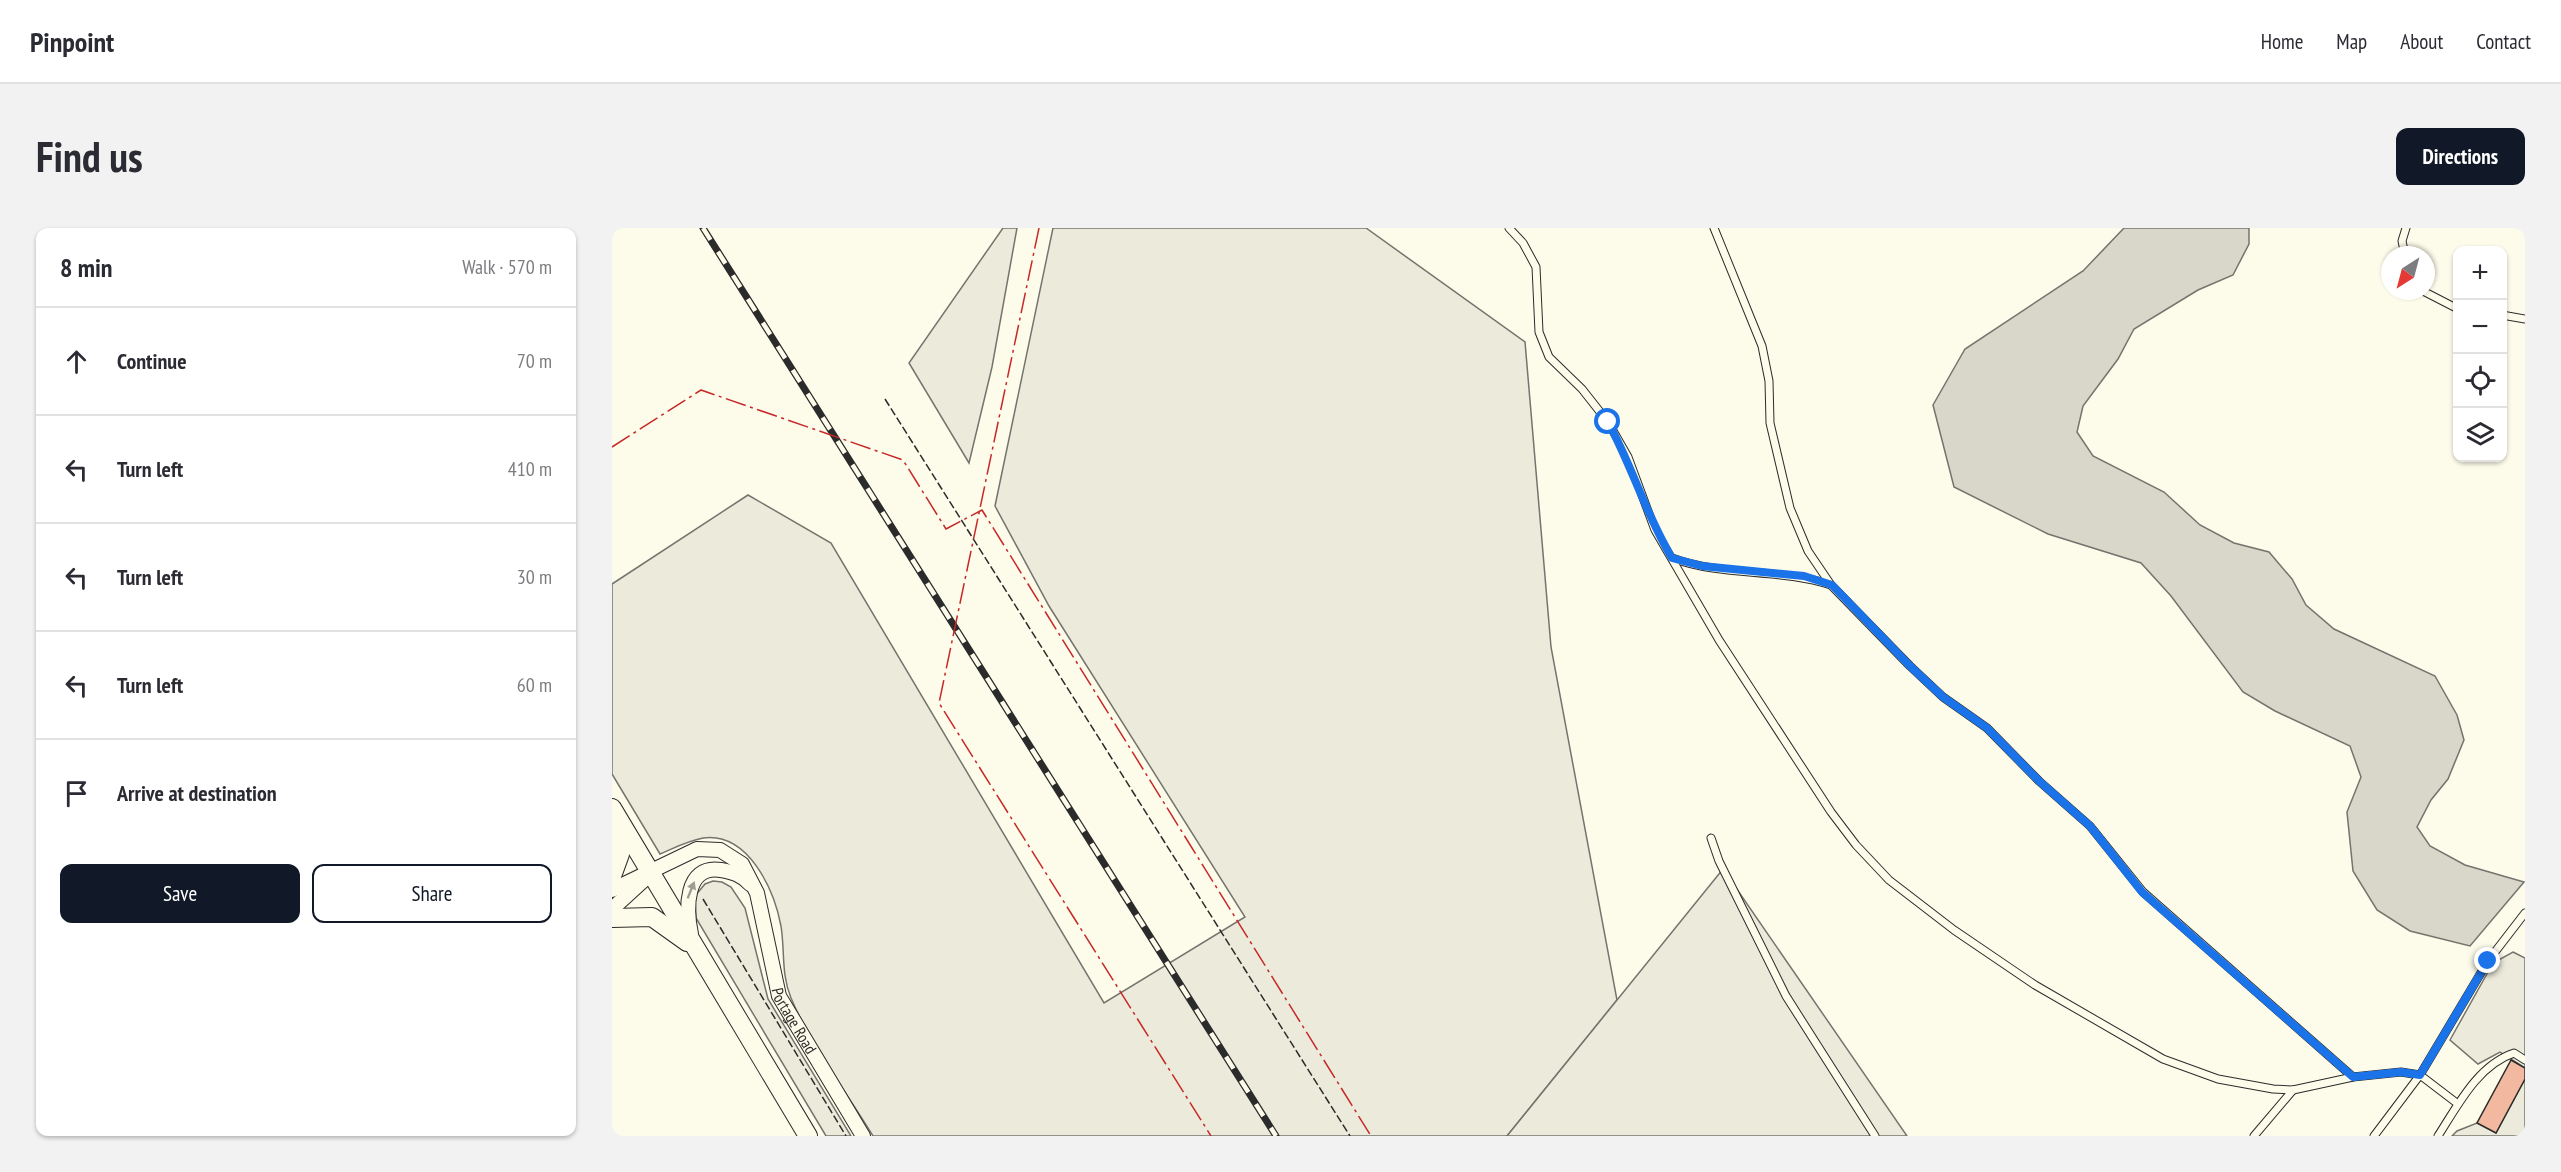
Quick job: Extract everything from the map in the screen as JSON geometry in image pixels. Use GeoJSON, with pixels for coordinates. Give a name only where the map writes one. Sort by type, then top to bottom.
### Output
{"type":"FeatureCollection","features":[{"type":"Feature","properties":{"kind":"main road"},"geometry":{"type":"LineString","coordinates":[[616,815],[808,1136]]}},
{"type":"Feature","properties":{"kind":"main road"},"geometry":{"type":"LineString","coordinates":[[612,876],[620,854],[616,815]]}},
{"type":"Feature","properties":{"kind":"main road"},"geometry":{"type":"LineString","coordinates":[[612,918],[652,917],[693,946]]}},
{"type":"Feature","properties":{"kind":"street","name":"Portage Road"},"geometry":{"type":"LineString","coordinates":[[651,874],[697,849],[720,850],[742,864],[757,892],[779,996],[863,1136]]}},
{"type":"Feature","properties":{"kind":"street"},"geometry":{"type":"LineString","coordinates":[[693,946],[687,913],[688,895],[696,879],[704,872],[715,869],[732,872],[744,877],[757,892]]}},
{"type":"Feature","properties":{"kind":"street"},"geometry":{"type":"LineString","coordinates":[[612,890],[651,874]]}},
{"type":"Feature","properties":{"kind":"street"},"geometry":{"type":"LineString","coordinates":[[612,909],[651,874]]}},
{"type":"Feature","properties":{"kind":"lane"},"geometry":{"type":"LineString","coordinates":[[1509,228],[1523,243],[1536,267],[1539,332],[1549,357],[1582,389],[1608,422],[1628,457],[1655,530],[1719,640],[1831,812],[1856,845],[1888,880],[1954,930],[2035,985],[2163,1059],[2218,1079],[2293,1090],[2353,1077],[2401,1072],[2420,1075],[2458,1104]]}},
{"type":"Feature","properties":{"kind":"lane"},"geometry":{"type":"LineString","coordinates":[[1714,228],[1762,346],[1769,381],[1770,423],[1790,508],[1808,551],[1832,585],[1943,697],[1987,728],[2039,781],[2090,826],[2142,892],[2353,1077]]}},
{"type":"Feature","properties":{"kind":"lane"},"geometry":{"type":"LineString","coordinates":[[2403,246],[2406,228]]}},
{"type":"Feature","properties":{"kind":"lane"},"geometry":{"type":"LineString","coordinates":[[2435,297],[2453,307]]}},
{"type":"Feature","properties":{"kind":"lane"},"geometry":{"type":"LineString","coordinates":[[2507,316],[2525,318]]}},
{"type":"Feature","properties":{"kind":"lane"},"geometry":{"type":"LineString","coordinates":[[1672,558],[1702,566],[1804,576],[1832,585]]}},
{"type":"Feature","properties":{"kind":"lane"},"geometry":{"type":"LineString","coordinates":[[1711,838],[1719,861],[1786,996],[1875,1136]]}},
{"type":"Feature","properties":{"kind":"lane"},"geometry":{"type":"LineString","coordinates":[[2374,1136],[2420,1075],[2488,961],[2525,913]]}},
{"type":"Feature","properties":{"kind":"lane"},"geometry":{"type":"LineString","coordinates":[[2438,1136],[2458,1104],[2483,1072],[2501,1058],[2514,1053],[2525,1059]]}},
{"type":"Feature","properties":{"kind":"lane"},"geometry":{"type":"LineString","coordinates":[[2254,1136],[2293,1090]]}},
{"type":"Feature","properties":{"kind":"shaded area"},"geometry":{"type":"Polygon","coordinates":[[[1003,228],[1017,228],[992,367],[969,463],[909,363],[1003,228]]]}},
{"type":"Feature","properties":{"kind":"shaded area"},"geometry":{"type":"Polygon","coordinates":[[[1053,228],[1366,228],[1525,342],[1551,647],[1617,1000],[1507,1136],[873,1136],[818,1051],[791,998],[786,980],[781,926],[772,896],[756,866],[746,853],[733,844],[719,839],[697,839],[660,854],[612,774],[612,584],[748,495],[831,543],[1104,1003],[1245,917],[1049,606],[995,506],[1053,228]]]}},
{"type":"Feature","properties":{"kind":"shaded area"},"geometry":{"type":"Polygon","coordinates":[[[2124,228],[2249,228],[2249,244],[2233,275],[2198,290],[2134,329],[2118,359],[2083,406],[2077,432],[2093,456],[2164,492],[2200,525],[2234,543],[2269,552],[2292,579],[2306,605],[2334,629],[2435,676],[2457,715],[2464,740],[2448,779],[2431,800],[2417,827],[2430,846],[2465,865],[2524,882],[2470,946],[2410,931],[2377,910],[2353,871],[2347,812],[2361,777],[2350,746],[2275,711],[2243,692],[2171,596],[2141,563],[2048,534],[1954,487],[1933,405],[1965,349],[2083,271],[2124,228]]]}},
{"type":"Feature","properties":{"kind":"shaded area"},"geometry":{"type":"Polygon","coordinates":[[[1723,869],[1907,1136],[1507,1136],[1723,869]]]}},
{"type":"Feature","properties":{"kind":"shaded area"},"geometry":{"type":"Polygon","coordinates":[[[713,881],[722,882],[731,887],[745,908],[768,999],[851,1136],[826,1136],[696,918],[695,896],[705,884],[713,881]]]}},
{"type":"Feature","properties":{"kind":"shaded area"},"geometry":{"type":"Polygon","coordinates":[[[2513,952],[2525,958],[2525,1068],[2500,1052],[2478,1064],[2450,1040],[2493,963],[2513,952]]]}},
{"type":"Feature","properties":{"kind":"shaded area"},"geometry":{"type":"Polygon","coordinates":[[[2525,1079],[2525,1136],[2452,1136],[2457,1131],[2477,1123],[2496,1133],[2525,1079]]]}},
{"type":"Feature","properties":{"kind":"building"},"geometry":{"type":"Polygon","coordinates":[[[2511,1060],[2525,1068],[2525,1079],[2496,1133],[2477,1123],[2511,1060]]]}},
{"type":"Feature","properties":{"kind":"railway"},"geometry":{"type":"LineString","coordinates":[[703,228],[1276,1136]]}},
{"type":"Feature","properties":{"kind":"fence"},"geometry":{"type":"LineString","coordinates":[[885,399],[1350,1136]]}},
{"type":"Feature","properties":{"kind":"fence"},"geometry":{"type":"LineString","coordinates":[[703,899],[846,1136]]}},
{"type":"Feature","properties":{"kind":"power"},"geometry":{"type":"LineString","coordinates":[[1039,228],[939,703],[1211,1136]]}},
{"type":"Feature","properties":{"kind":"power"},"geometry":{"type":"LineString","coordinates":[[612,447],[701,390],[903,460],[946,529],[982,510],[1371,1136]]}},
{"type":"Feature","properties":{"kind":"route"},"geometry":{"type":"LineString","coordinates":[[1608,422],[1628,457],[1655,530],[1672,558],[1702,566],[1804,576],[1832,585],[1943,697],[1987,728],[2039,781],[2090,826],[2142,892],[2353,1077],[2401,1072],[2420,1075],[2488,961]]}}]}
